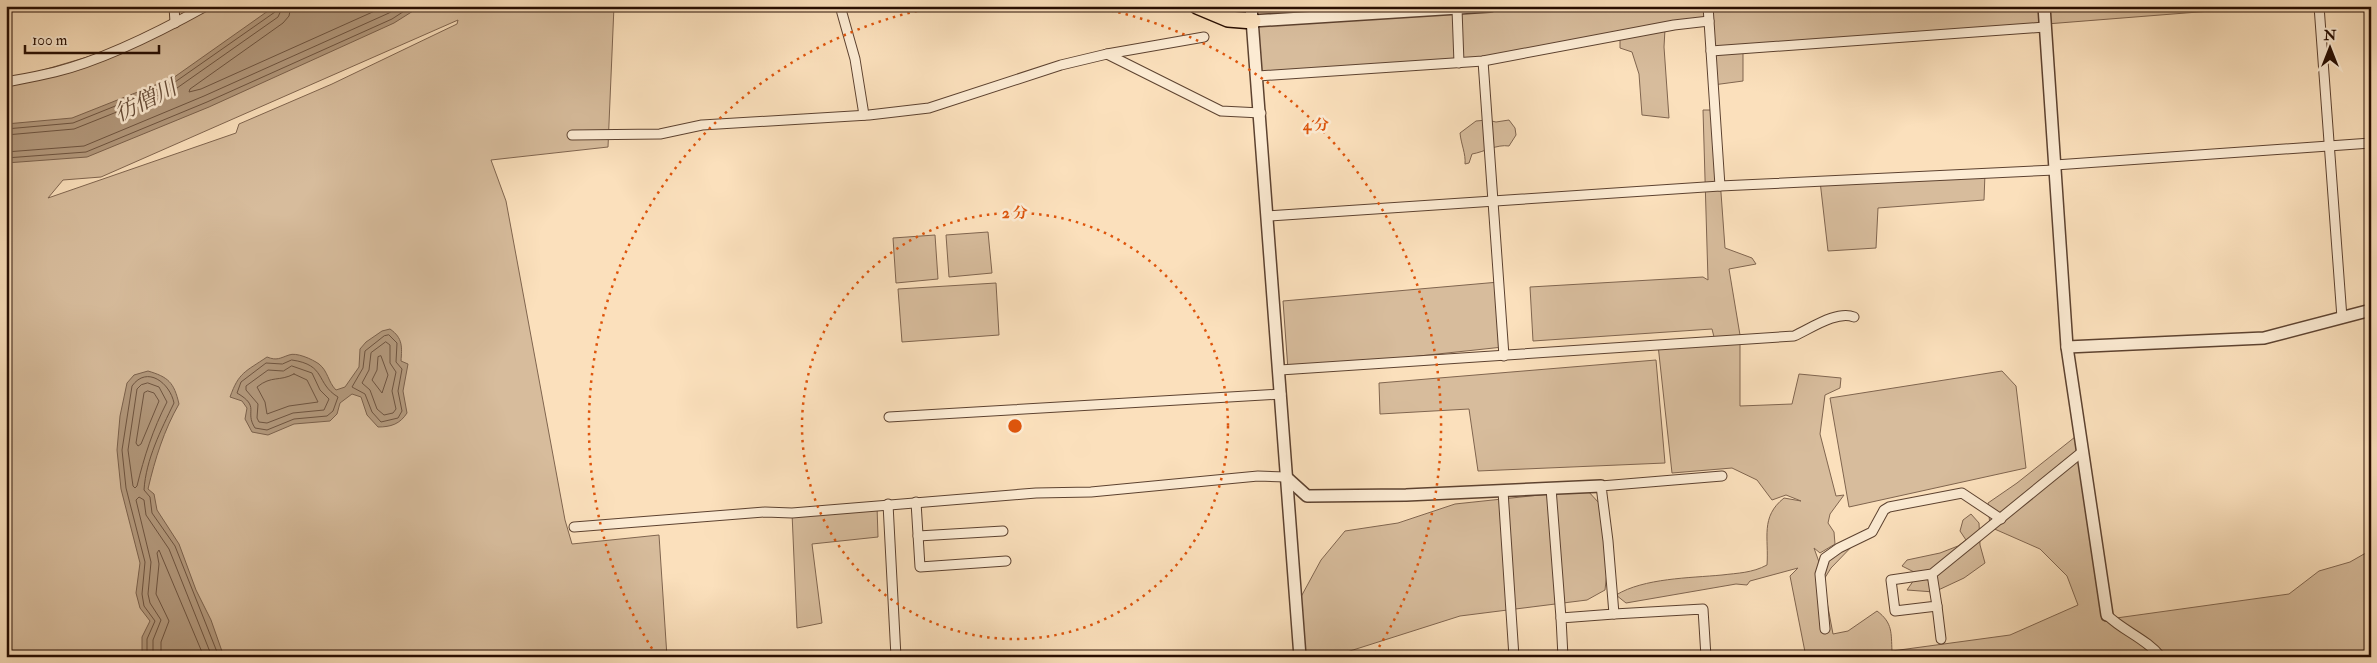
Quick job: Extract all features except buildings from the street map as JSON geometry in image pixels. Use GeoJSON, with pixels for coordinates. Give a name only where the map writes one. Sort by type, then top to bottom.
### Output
{"type":"FeatureCollection","features":[{"type":"Feature","properties":{"kind":"highway"},"geometry":{"type":"LineString","coordinates":[[1197,6],[1228,19],[1252,13]]}},
{"type":"Feature","properties":{"kind":"street"},"geometry":{"type":"LineString","coordinates":[[174,6],[175,23]]}},
{"type":"Feature","properties":{"kind":"street"},"geometry":{"type":"LineString","coordinates":[[6,82],[56,72],[86,62],[175,23],[206,6]]}},
{"type":"Feature","properties":{"kind":"street"},"geometry":{"type":"LineString","coordinates":[[840,6],[855,59],[864,115]]}},
{"type":"Feature","properties":{"kind":"street"},"geometry":{"type":"LineString","coordinates":[[1300,657],[1286,477],[1282,394],[1252,13],[1490,6]]}},
{"type":"Feature","properties":{"kind":"street"},"geometry":{"type":"LineString","coordinates":[[1708,6],[1720,186]]}},
{"type":"Feature","properties":{"kind":"street"},"geometry":{"type":"LineString","coordinates":[[2044,6],[2067,347],[2107,615],[2118,625],[2135,634],[2161,657]]}},
{"type":"Feature","properties":{"kind":"street"},"geometry":{"type":"LineString","coordinates":[[2319,6],[2342,318]]}},
{"type":"Feature","properties":{"kind":"street"},"geometry":{"type":"LineString","coordinates":[[1459,8],[1459,63]]}},
{"type":"Feature","properties":{"kind":"street"},"geometry":{"type":"LineString","coordinates":[[1258,76],[1483,61],[1674,24],[1709,21]]}},
{"type":"Feature","properties":{"kind":"street"},"geometry":{"type":"LineString","coordinates":[[1711,51],[2045,27]]}},
{"type":"Feature","properties":{"kind":"street"},"geometry":{"type":"LineString","coordinates":[[572,135],[660,134],[702,125],[864,115],[929,108],[1061,65],[1107,54],[1204,37]]}},
{"type":"Feature","properties":{"kind":"street"},"geometry":{"type":"LineString","coordinates":[[1107,54],[1221,111],[1261,113]]}},
{"type":"Feature","properties":{"kind":"street"},"geometry":{"type":"LineString","coordinates":[[1483,61],[1504,356]]}},
{"type":"Feature","properties":{"kind":"street"},"geometry":{"type":"LineString","coordinates":[[1268,216],[1720,186],[2055,167],[2371,143]]}},
{"type":"Feature","properties":{"kind":"street"},"geometry":{"type":"LineString","coordinates":[[2067,347],[2253,340],[2371,310]]}},
{"type":"Feature","properties":{"kind":"street"},"geometry":{"type":"LineString","coordinates":[[1280,370],[1794,336],[1846,314],[1854,317]]}},
{"type":"Feature","properties":{"kind":"street"},"geometry":{"type":"LineString","coordinates":[[889,417],[1282,394]]}},
{"type":"Feature","properties":{"kind":"street"},"geometry":{"type":"LineString","coordinates":[[1936,606],[1895,611],[1891,580],[1932,574],[2082,452]]}},
{"type":"Feature","properties":{"kind":"street"},"geometry":{"type":"LineString","coordinates":[[574,527],[765,512],[792,514],[888,504],[1036,493],[1091,492],[1258,476],[1286,477],[1307,496],[1503,491],[1601,486],[1722,476]]}},
{"type":"Feature","properties":{"kind":"street"},"geometry":{"type":"LineString","coordinates":[[1601,486],[1614,614]]}},
{"type":"Feature","properties":{"kind":"street"},"geometry":{"type":"LineString","coordinates":[[1551,488],[1563,657]]}},
{"type":"Feature","properties":{"kind":"street"},"geometry":{"type":"LineString","coordinates":[[1503,491],[1514,657]]}},
{"type":"Feature","properties":{"kind":"street"},"geometry":{"type":"LineString","coordinates":[[1825,629],[1820,574],[1825,558],[1839,548],[1872,532],[1884,510],[1889,507],[1962,493],[2000,519]]}},
{"type":"Feature","properties":{"kind":"street"},"geometry":{"type":"LineString","coordinates":[[916,502],[920,567],[1006,561]]}},
{"type":"Feature","properties":{"kind":"street"},"geometry":{"type":"LineString","coordinates":[[888,504],[896,657]]}},
{"type":"Feature","properties":{"kind":"street"},"geometry":{"type":"LineString","coordinates":[[918,536],[1003,531]]}},
{"type":"Feature","properties":{"kind":"street"},"geometry":{"type":"LineString","coordinates":[[1932,574],[1941,639]]}},
{"type":"Feature","properties":{"kind":"street"},"geometry":{"type":"LineString","coordinates":[[1560,618],[1703,609],[1706,657]]}},
{"type":"Feature","properties":{"kind":"shaded area"},"geometry":{"type":"Polygon","coordinates":[[[206,6],[614,6],[608,147],[491,160],[506,201],[565,520],[572,544],[659,535],[667,657],[6,657],[6,81],[121,47],[206,6]],[[458,20],[101,177],[63,180],[48,198],[236,133],[239,124],[332,84],[457,24],[458,20]]]}},
{"type":"Feature","properties":{"kind":"shaded area"},"geometry":{"type":"Polygon","coordinates":[[[1252,6],[2274,6],[1743,48],[1743,81],[1713,85],[1709,21],[1665,29],[1664,47],[1669,118],[1642,115],[1639,74],[1632,52],[1620,48],[1620,36],[1483,57],[1258,76],[1252,6]]]}},
{"type":"Feature","properties":{"kind":"shaded area"},"geometry":{"type":"Polygon","coordinates":[[[1703,110],[1715,110],[1725,248],[1752,258],[1756,264],[1729,269],[1740,335],[1740,406],[1792,404],[1799,374],[1841,378],[1840,388],[1825,395],[1820,434],[1836,496],[1844,495],[1830,514],[1828,523],[1834,532],[1835,544],[1820,553],[1814,548],[1819,562],[1859,539],[1831,568],[1823,581],[1833,634],[1848,631],[1877,611],[1889,624],[1892,651],[2010,635],[2078,605],[2067,576],[2040,549],[1990,527],[1988,503],[2017,483],[2075,437],[2102,620],[2289,594],[2319,571],[2350,562],[2371,550],[2371,657],[1806,657],[1790,576],[1798,568],[1750,581],[1747,585],[1736,584],[1626,603],[1616,595],[1627,589],[1653,582],[1745,572],[1767,565],[1767,528],[1776,505],[1784,498],[1801,501],[1786,495],[1772,500],[1757,480],[1732,468],[1672,473],[1658,345],[1715,341],[1712,329],[1533,341],[1530,287],[1703,277],[1708,280],[1703,110]]]}},
{"type":"Feature","properties":{"kind":"shaded area"},"geometry":{"type":"Polygon","coordinates":[[[1487,120],[1496,122],[1509,120],[1515,128],[1516,135],[1509,146],[1495,147],[1472,154],[1469,163],[1465,164],[1460,133],[1476,121],[1487,120]]]}},
{"type":"Feature","properties":{"kind":"shaded area"},"geometry":{"type":"Polygon","coordinates":[[[1985,173],[1984,200],[1878,208],[1876,248],[1828,251],[1820,181],[1985,173]]]}},
{"type":"Feature","properties":{"kind":"shaded area"},"geometry":{"type":"Polygon","coordinates":[[[988,232],[992,273],[949,277],[946,235],[988,232]]]}},
{"type":"Feature","properties":{"kind":"shaded area"},"geometry":{"type":"Polygon","coordinates":[[[935,235],[938,279],[896,283],[893,238],[935,235]]]}},
{"type":"Feature","properties":{"kind":"shaded area"},"geometry":{"type":"Polygon","coordinates":[[[1499,282],[1503,347],[1288,370],[1283,301],[1499,282]]]}},
{"type":"Feature","properties":{"kind":"shaded area"},"geometry":{"type":"Polygon","coordinates":[[[996,283],[999,335],[902,342],[898,289],[996,283]]]}},
{"type":"Feature","properties":{"kind":"shaded area"},"geometry":{"type":"Polygon","coordinates":[[[1656,360],[1665,463],[1478,471],[1469,409],[1380,414],[1379,383],[1656,360]]]}},
{"type":"Feature","properties":{"kind":"shaded area"},"geometry":{"type":"Polygon","coordinates":[[[2002,371],[2016,386],[2026,468],[1849,507],[1830,398],[2002,371]]]}},
{"type":"Feature","properties":{"kind":"shaded area"},"geometry":{"type":"Polygon","coordinates":[[[1587,490],[1599,503],[1609,554],[1605,590],[1587,600],[1460,616],[1331,657],[1305,657],[1296,606],[1321,560],[1345,531],[1398,523],[1455,504],[1587,490]]]}},
{"type":"Feature","properties":{"kind":"shaded area"},"geometry":{"type":"Polygon","coordinates":[[[877,506],[878,537],[812,544],[822,623],[797,628],[792,513],[877,506]]]}},
{"type":"Feature","properties":{"kind":"shaded area"},"geometry":{"type":"Polygon","coordinates":[[[1971,514],[1979,523],[1980,545],[1985,563],[1964,578],[1934,592],[1907,590],[1918,574],[1902,566],[1907,560],[1940,553],[1958,546],[1966,540],[1960,531],[1963,520],[1971,514]]]}},
{"type":"Feature","properties":{"kind":"water","name":"彷僧川"},"geometry":{"type":"Polygon","coordinates":[[[275,6],[421,6],[394,23],[209,107],[87,157],[6,163],[6,124],[72,118],[173,78],[275,6]]]}},
{"type":"Feature","properties":{"kind":"water"},"geometry":{"type":"Polygon","coordinates":[[[390,329],[401,343],[401,361],[408,364],[403,391],[407,413],[395,424],[378,427],[367,415],[361,397],[352,394],[340,403],[337,414],[330,421],[294,424],[268,435],[252,432],[245,419],[247,408],[242,401],[230,397],[236,382],[253,366],[267,357],[276,359],[292,354],[304,356],[319,364],[336,390],[345,387],[359,367],[360,349],[366,342],[382,331],[390,329]]]}},
{"type":"Feature","properties":{"kind":"water"},"geometry":{"type":"Polygon","coordinates":[[[148,371],[165,378],[172,385],[179,404],[160,445],[148,489],[154,494],[157,510],[179,544],[196,590],[211,620],[224,657],[142,657],[142,637],[150,621],[140,608],[136,593],[140,563],[121,489],[117,450],[120,416],[127,383],[134,375],[148,371]]]}}]}
